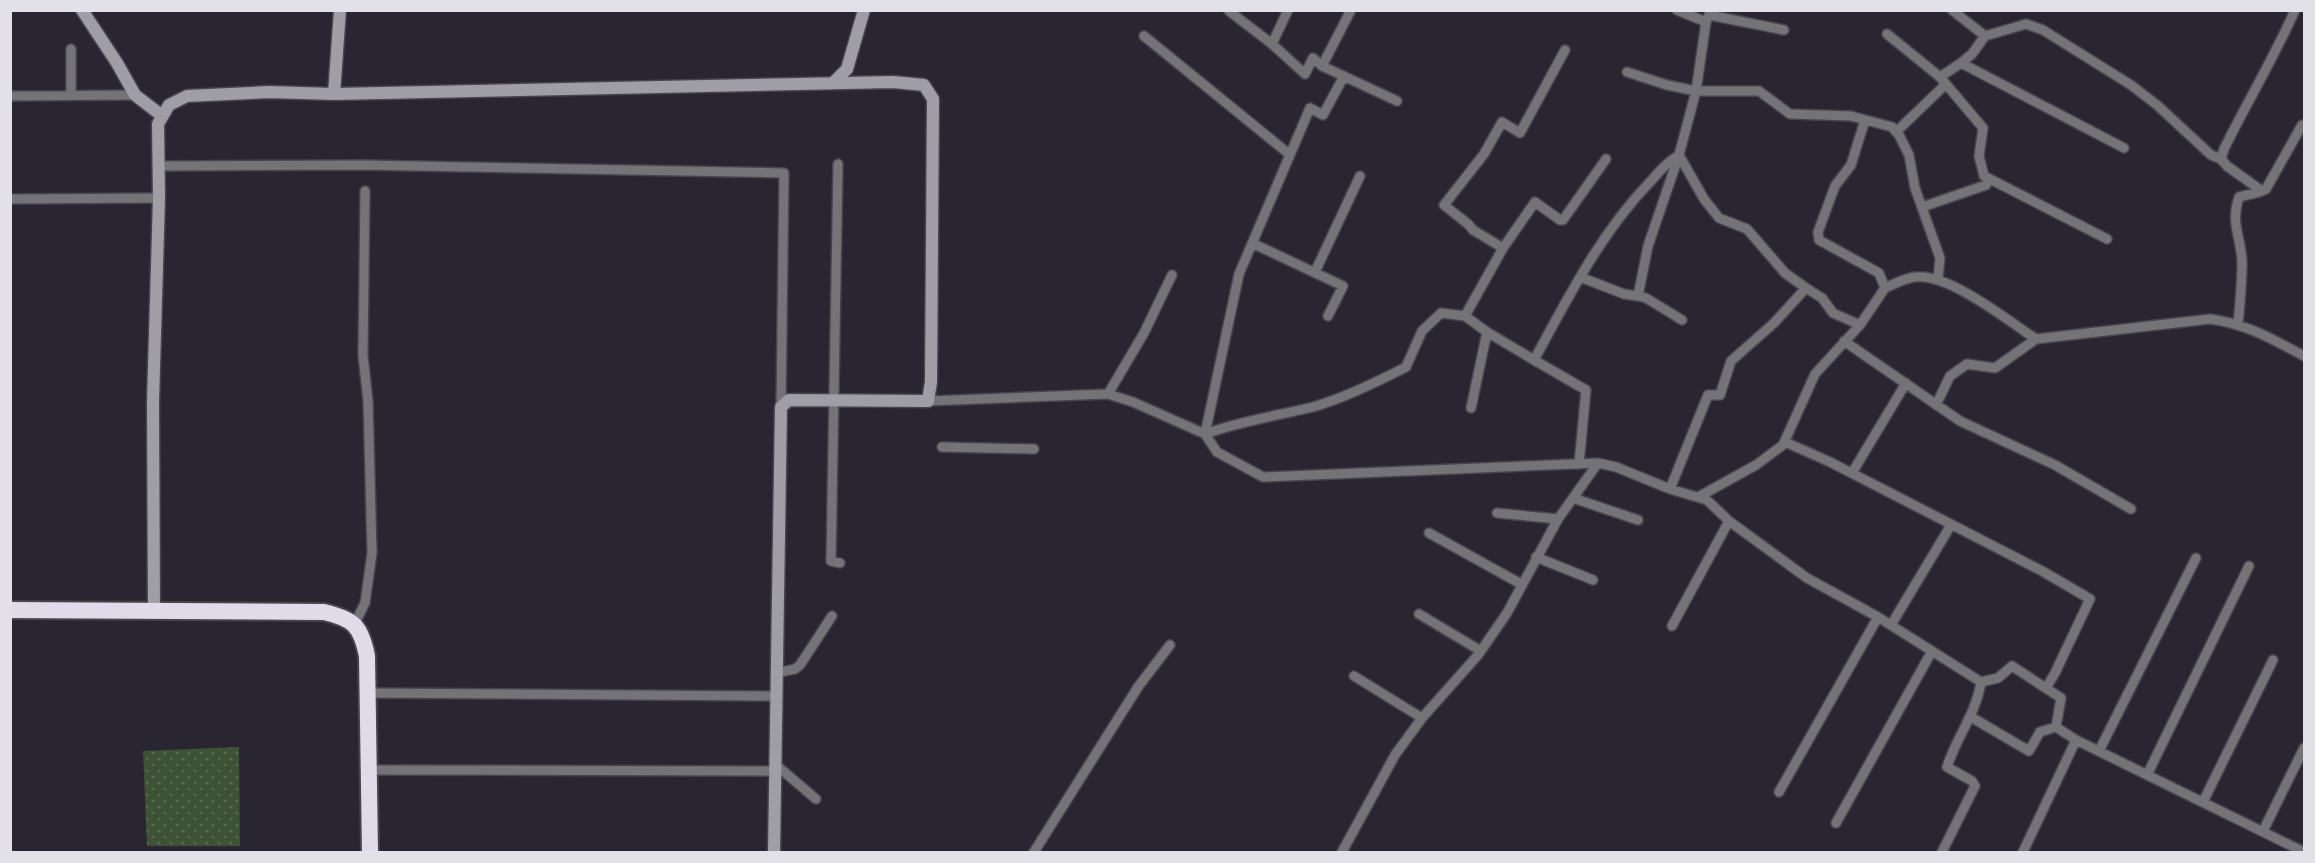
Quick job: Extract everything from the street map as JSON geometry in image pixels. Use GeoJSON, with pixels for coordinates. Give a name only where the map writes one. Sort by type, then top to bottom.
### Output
{"type":"FeatureCollection","features":[{"type":"Feature","properties":{"kind":"highway"},"geometry":{"type":"LineString","coordinates":[[10,610],[324,612],[341,616],[362,634],[367,656],[370,852]]}},
{"type":"Feature","properties":{"kind":"street"},"geometry":{"type":"LineString","coordinates":[[82,10],[135,95],[161,115]]}},
{"type":"Feature","properties":{"kind":"street"},"geometry":{"type":"LineString","coordinates":[[334,94],[340,10]]}},
{"type":"Feature","properties":{"kind":"street"},"geometry":{"type":"LineString","coordinates":[[832,83],[847,69],[864,10]]}},
{"type":"Feature","properties":{"kind":"street"},"geometry":{"type":"LineString","coordinates":[[1272,44],[1288,10]]}},
{"type":"Feature","properties":{"kind":"street"},"geometry":{"type":"LineString","coordinates":[[1322,66],[1351,10]]}},
{"type":"Feature","properties":{"kind":"street"},"geometry":{"type":"LineString","coordinates":[[1677,10],[1784,30]]}},
{"type":"Feature","properties":{"kind":"street"},"geometry":{"type":"LineString","coordinates":[[1952,10],[1985,36]]}},
{"type":"Feature","properties":{"kind":"street"},"geometry":{"type":"LineString","coordinates":[[2221,159],[2255,88],[2280,45],[2295,10]]}},
{"type":"Feature","properties":{"kind":"street"},"geometry":{"type":"LineString","coordinates":[[1229,11],[1272,44],[1305,74],[1313,58],[1322,66],[1397,101]]}},
{"type":"Feature","properties":{"kind":"street"},"geometry":{"type":"LineString","coordinates":[[1638,296],[1648,246],[1679,155],[1696,92],[1709,16]]}},
{"type":"Feature","properties":{"kind":"street"},"geometry":{"type":"LineString","coordinates":[[1896,132],[1943,81],[1972,54],[1985,36],[2026,24],[2043,30],[2131,85],[2157,105],[2211,155],[2221,159],[2227,166],[2262,191]]}},
{"type":"Feature","properties":{"kind":"street"},"geometry":{"type":"LineString","coordinates":[[1887,34],[1943,81],[1983,128],[1979,156],[1984,176],[2107,239]]}},
{"type":"Feature","properties":{"kind":"street"},"geometry":{"type":"LineString","coordinates":[[1144,36],[1289,154]]}},
{"type":"Feature","properties":{"kind":"street"},"geometry":{"type":"LineString","coordinates":[[71,49],[71,94]]}},
{"type":"Feature","properties":{"kind":"street"},"geometry":{"type":"LineString","coordinates":[[1503,248],[1473,230],[1444,205],[1484,154],[1502,122],[1520,133],[1564,50]]}},
{"type":"Feature","properties":{"kind":"street"},"geometry":{"type":"LineString","coordinates":[[1961,63],[2124,148]]}},
{"type":"Feature","properties":{"kind":"street"},"geometry":{"type":"LineString","coordinates":[[847,69],[860,83]]}},
{"type":"Feature","properties":{"kind":"street"},"geometry":{"type":"LineString","coordinates":[[1627,72],[1696,92],[1759,91],[1790,114],[1851,116],[1892,127],[1910,155],[1915,188],[1940,258],[1938,279]]}},
{"type":"Feature","properties":{"kind":"street"},"geometry":{"type":"LineString","coordinates":[[1205,434],[1239,274],[1310,108],[1323,115],[1344,76]]}},
{"type":"Feature","properties":{"kind":"street"},"geometry":{"type":"LineString","coordinates":[[154,610],[153,402],[159,198],[158,124],[161,115],[169,105],[187,96],[269,92],[334,94],[832,83],[924,85],[933,99],[931,382],[928,401]]}},
{"type":"Feature","properties":{"kind":"street"},"geometry":{"type":"LineString","coordinates":[[10,96],[135,95]]}},
{"type":"Feature","properties":{"kind":"street"},"geometry":{"type":"LineString","coordinates":[[1865,120],[1851,165],[1836,186],[1818,232],[1819,240],[1879,273],[1886,288]]}},
{"type":"Feature","properties":{"kind":"street"},"geometry":{"type":"LineString","coordinates":[[2238,324],[2242,264],[2241,248],[2235,225],[2235,208],[2239,197],[2266,189],[2302,125]]}},
{"type":"Feature","properties":{"kind":"street"},"geometry":{"type":"LineString","coordinates":[[1534,360],[1580,276],[1626,206],[1664,164],[1679,155]]}},
{"type":"Feature","properties":{"kind":"street"},"geometry":{"type":"LineString","coordinates":[[1679,155],[1704,199],[1719,218],[1747,229],[1785,273],[1821,298],[1833,313],[1860,325]]}},
{"type":"Feature","properties":{"kind":"street"},"geometry":{"type":"LineString","coordinates":[[1465,316],[1503,248],[1535,202],[1563,220],[1606,159]]}},
{"type":"Feature","properties":{"kind":"street"},"geometry":{"type":"LineString","coordinates":[[838,164],[831,561],[840,563]]}},
{"type":"Feature","properties":{"kind":"street"},"geometry":{"type":"LineString","coordinates":[[159,166],[362,165],[784,173],[774,852]]}},
{"type":"Feature","properties":{"kind":"street"},"geometry":{"type":"LineString","coordinates":[[1315,272],[1360,176]]}},
{"type":"Feature","properties":{"kind":"street"},"geometry":{"type":"LineString","coordinates":[[1922,207],[1986,185],[1989,179]]}},
{"type":"Feature","properties":{"kind":"street"},"geometry":{"type":"LineString","coordinates":[[354,625],[365,603],[372,553],[368,401],[363,356],[364,191]]}},
{"type":"Feature","properties":{"kind":"street"},"geometry":{"type":"LineString","coordinates":[[10,199],[159,198]]}},
{"type":"Feature","properties":{"kind":"street"},"geometry":{"type":"LineString","coordinates":[[1252,243],[1343,286],[1328,316]]}},
{"type":"Feature","properties":{"kind":"street"},"geometry":{"type":"LineString","coordinates":[[1108,394],[1144,333],[1172,275]]}},
{"type":"Feature","properties":{"kind":"street"},"geometry":{"type":"LineString","coordinates":[[1580,276],[1624,294],[1646,298],[1682,320]]}},
{"type":"Feature","properties":{"kind":"street"},"geometry":{"type":"LineString","coordinates":[[1700,496],[1756,465],[1783,445],[1815,374],[1860,325],[1886,288],[1915,276],[1938,279],[1986,305],[2036,339]]}},
{"type":"Feature","properties":{"kind":"street"},"geometry":{"type":"LineString","coordinates":[[1670,489],[1708,395],[1720,395],[1731,361],[1774,323],[1806,288]]}},
{"type":"Feature","properties":{"kind":"street"},"geometry":{"type":"LineString","coordinates":[[1205,434],[1251,419],[1314,407],[1406,367],[1422,331],[1441,313],[1465,316],[1487,332],[1586,390],[1579,464]]}},
{"type":"Feature","properties":{"kind":"street"},"geometry":{"type":"LineString","coordinates":[[1936,405],[1950,376],[1967,364],[1995,368],[2036,339],[2210,319],[2251,328],[2304,356]]}},
{"type":"Feature","properties":{"kind":"street"},"geometry":{"type":"LineString","coordinates":[[1470,408],[1487,332]]}},
{"type":"Feature","properties":{"kind":"street"},"geometry":{"type":"LineString","coordinates":[[1844,341],[1960,421],[2055,465],[2131,509]]}},
{"type":"Feature","properties":{"kind":"street"},"geometry":{"type":"LineString","coordinates":[[1852,473],[1906,383]]}},
{"type":"Feature","properties":{"kind":"street"},"geometry":{"type":"LineString","coordinates":[[781,407],[789,400],[928,401],[1108,394],[1133,402],[1205,434],[1217,452],[1263,477],[1598,463],[1616,467],[1670,489],[1700,496],[1707,500],[1729,521],[1807,578],[1878,617],[1981,682],[1998,678],[2012,666],[2061,698],[2056,727]]}},
{"type":"Feature","properties":{"kind":"street"},"geometry":{"type":"LineString","coordinates":[[1785,442],[1852,473],[2042,571],[2090,599],[2055,674],[2046,688]]}},
{"type":"Feature","properties":{"kind":"street"},"geometry":{"type":"LineString","coordinates":[[942,447],[1034,449]]}},
{"type":"Feature","properties":{"kind":"street"},"geometry":{"type":"LineString","coordinates":[[1342,852],[1395,755],[1422,718],[1481,651],[1507,612],[1558,519],[1598,463]]}},
{"type":"Feature","properties":{"kind":"street"},"geometry":{"type":"LineString","coordinates":[[1573,498],[1638,520]]}},
{"type":"Feature","properties":{"kind":"street"},"geometry":{"type":"LineString","coordinates":[[1497,513],[1558,519]]}},
{"type":"Feature","properties":{"kind":"street"},"geometry":{"type":"LineString","coordinates":[[1672,626],[1729,521]]}},
{"type":"Feature","properties":{"kind":"street"},"geometry":{"type":"LineString","coordinates":[[1891,625],[1952,525]]}},
{"type":"Feature","properties":{"kind":"street"},"geometry":{"type":"LineString","coordinates":[[1429,534],[1521,584]]}},
{"type":"Feature","properties":{"kind":"street"},"geometry":{"type":"LineString","coordinates":[[1536,557],[1593,580]]}},
{"type":"Feature","properties":{"kind":"street"},"geometry":{"type":"LineString","coordinates":[[2099,751],[2196,558]]}},
{"type":"Feature","properties":{"kind":"street"},"geometry":{"type":"LineString","coordinates":[[2147,775],[2249,566]]}},
{"type":"Feature","properties":{"kind":"street"},"geometry":{"type":"LineString","coordinates":[[1419,614],[1481,651]]}},
{"type":"Feature","properties":{"kind":"street"},"geometry":{"type":"LineString","coordinates":[[776,673],[795,669],[800,665],[832,616]]}},
{"type":"Feature","properties":{"kind":"street"},"geometry":{"type":"LineString","coordinates":[[1779,792],[1878,617]]}},
{"type":"Feature","properties":{"kind":"street"},"geometry":{"type":"LineString","coordinates":[[1034,852],[1138,687],[1170,645]]}},
{"type":"Feature","properties":{"kind":"street"},"geometry":{"type":"LineString","coordinates":[[1836,823],[1932,651]]}},
{"type":"Feature","properties":{"kind":"street"},"geometry":{"type":"LineString","coordinates":[[2204,802],[2273,660]]}},
{"type":"Feature","properties":{"kind":"street"},"geometry":{"type":"LineString","coordinates":[[1354,676],[1422,718]]}},
{"type":"Feature","properties":{"kind":"street"},"geometry":{"type":"LineString","coordinates":[[1942,852],[1975,786],[1972,781],[1947,767],[1979,697],[1981,682]]}},
{"type":"Feature","properties":{"kind":"street"},"geometry":{"type":"LineString","coordinates":[[369,693],[776,696]]}},
{"type":"Feature","properties":{"kind":"street"},"geometry":{"type":"LineString","coordinates":[[1971,717],[2029,751],[2040,732],[2056,727]]}},
{"type":"Feature","properties":{"kind":"street"},"geometry":{"type":"LineString","coordinates":[[2056,727],[2076,740],[2304,852]]}},
{"type":"Feature","properties":{"kind":"street"},"geometry":{"type":"LineString","coordinates":[[2023,852],[2076,740]]}},
{"type":"Feature","properties":{"kind":"street"},"geometry":{"type":"LineString","coordinates":[[2263,831],[2304,748]]}},
{"type":"Feature","properties":{"kind":"street"},"geometry":{"type":"LineString","coordinates":[[368,770],[776,768],[816,799]]}},
{"type":"Feature","properties":{"kind":"green space"},"geometry":{"type":"Polygon","coordinates":[[[239,747],[240,846],[147,846],[143,751],[239,747]]]}}]}
